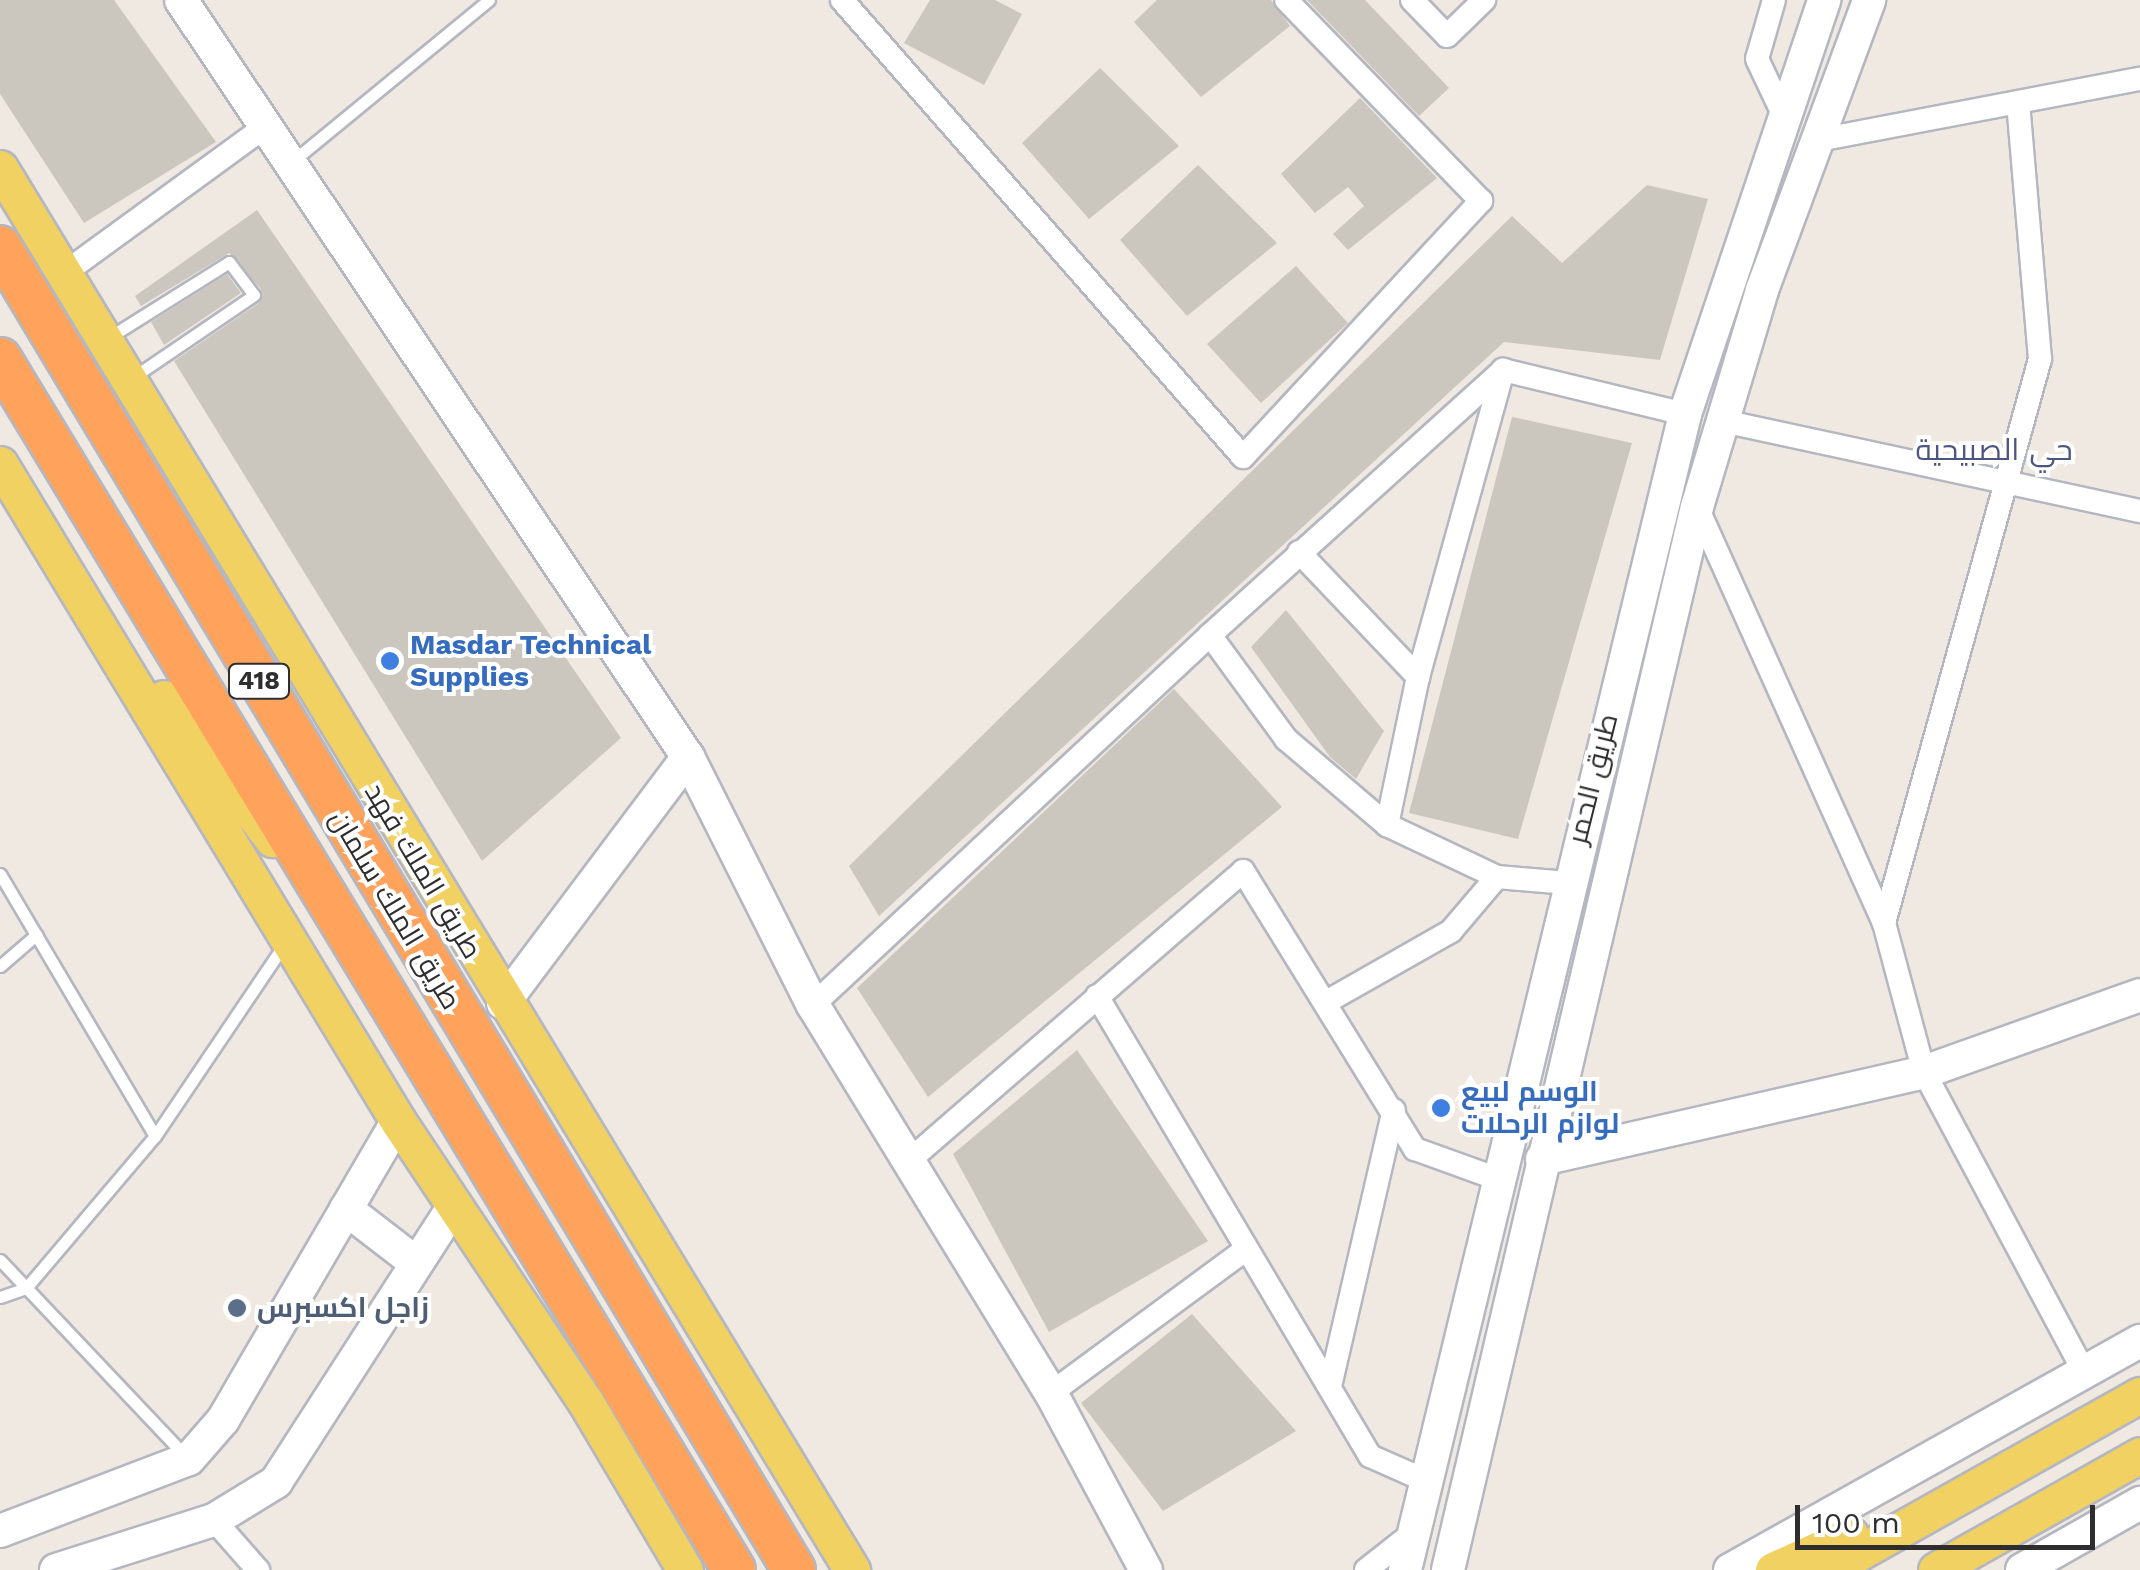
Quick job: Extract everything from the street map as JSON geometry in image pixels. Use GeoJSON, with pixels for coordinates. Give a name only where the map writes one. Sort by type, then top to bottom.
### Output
{"type":"FeatureCollection","features":[{"type":"Feature","properties":{"kind":"highway","name":"طريق الملك سلمان"},"geometry":{"type":"LineString","coordinates":[[0,247],[517,1116],[794,1570]]}},
{"type":"Feature","properties":{"kind":"highway","name":"طريق الملك سلمان"},"geometry":{"type":"LineString","coordinates":[[0,359],[734,1570]]}},
{"type":"Feature","properties":{"kind":"main road","name":"طريق الملك فهد"},"geometry":{"type":"LineString","coordinates":[[0,168],[502,1003],[852,1570]]}},
{"type":"Feature","properties":{"kind":"main road"},"geometry":{"type":"LineString","coordinates":[[0,191],[62,274]]}},
{"type":"Feature","properties":{"kind":"main road"},"geometry":{"type":"LineString","coordinates":[[0,464],[398,1121],[585,1401],[685,1570]]}},
{"type":"Feature","properties":{"kind":"main road"},"geometry":{"type":"LineString","coordinates":[[181,466],[517,1116]]}},
{"type":"Feature","properties":{"kind":"main road"},"geometry":{"type":"LineString","coordinates":[[60,562],[349,938]]}},
{"type":"Feature","properties":{"kind":"main road"},"geometry":{"type":"LineString","coordinates":[[1828,1570],[2140,1395]]}},
{"type":"Feature","properties":{"kind":"main road"},"geometry":{"type":"LineString","coordinates":[[1773,1570],[2087,1426]]}},
{"type":"Feature","properties":{"kind":"main road"},"geometry":{"type":"LineString","coordinates":[[1936,1570],[2140,1455]]}},
{"type":"Feature","properties":{"kind":"street"},"geometry":{"type":"LineString","coordinates":[[181,0],[688,757],[813,1005],[912,1158],[1051,1393],[1146,1570]]}},
{"type":"Feature","properties":{"kind":"street"},"geometry":{"type":"LineString","coordinates":[[842,0],[1243,457],[1481,201],[1286,0]]}},
{"type":"Feature","properties":{"kind":"street"},"geometry":{"type":"LineString","coordinates":[[1412,0],[1446,36],[1484,0]]}},
{"type":"Feature","properties":{"kind":"street"},"geometry":{"type":"LineString","coordinates":[[1774,0],[1757,59],[1786,120]]}},
{"type":"Feature","properties":{"kind":"street","name":"طريق الحمر"},"geometry":{"type":"LineString","coordinates":[[1405,1570],[1429,1482],[1568,883],[1685,414],[1824,0]]}},
{"type":"Feature","properties":{"kind":"street","name":"طريق الحمر"},"geometry":{"type":"LineString","coordinates":[[1448,1570],[1697,507],[1723,421],[1869,0]]}},
{"type":"Feature","properties":{"kind":"street"},"geometry":{"type":"LineString","coordinates":[[1819,140],[2140,79]]}},
{"type":"Feature","properties":{"kind":"street"},"geometry":{"type":"LineString","coordinates":[[1884,923],[2040,359],[2018,103]]}},
{"type":"Feature","properties":{"kind":"street"},"geometry":{"type":"LineString","coordinates":[[62,274],[266,126]]}},
{"type":"Feature","properties":{"kind":"street"},"geometry":{"type":"LineString","coordinates":[[1503,370],[1685,414]]}},
{"type":"Feature","properties":{"kind":"street"},"geometry":{"type":"LineString","coordinates":[[813,1005],[1299,552],[1503,370]]}},
{"type":"Feature","properties":{"kind":"street"},"geometry":{"type":"LineString","coordinates":[[1387,826],[1418,677],[1503,370]]}},
{"type":"Feature","properties":{"kind":"street"},"geometry":{"type":"LineString","coordinates":[[1723,421],[2140,512]]}},
{"type":"Feature","properties":{"kind":"street"},"geometry":{"type":"LineString","coordinates":[[1697,507],[1884,923],[1924,1072],[2086,1375]]}},
{"type":"Feature","properties":{"kind":"street"},"geometry":{"type":"LineString","coordinates":[[1299,552],[1418,677]]}},
{"type":"Feature","properties":{"kind":"street"},"geometry":{"type":"LineString","coordinates":[[1210,634],[1286,739],[1387,826],[1497,876],[1568,883]]}},
{"type":"Feature","properties":{"kind":"street"},"geometry":{"type":"LineString","coordinates":[[502,1003],[688,757]]}},
{"type":"Feature","properties":{"kind":"street"},"geometry":{"type":"LineString","coordinates":[[912,1158],[1242,870],[1328,1001],[1415,1149],[1498,1180]]}},
{"type":"Feature","properties":{"kind":"street"},"geometry":{"type":"LineString","coordinates":[[1328,1001],[1451,931],[1497,876]]}},
{"type":"Feature","properties":{"kind":"street"},"geometry":{"type":"LineString","coordinates":[[1542,1159],[1924,1072],[2140,995]]}},
{"type":"Feature","properties":{"kind":"street"},"geometry":{"type":"LineString","coordinates":[[1097,996],[1246,1249],[1330,1382],[1370,1456],[1429,1482]]}},
{"type":"Feature","properties":{"kind":"street"},"geometry":{"type":"LineString","coordinates":[[1330,1382],[1394,1110]]}},
{"type":"Feature","properties":{"kind":"street"},"geometry":{"type":"LineString","coordinates":[[0,1531],[189,1459],[223,1420],[398,1121]]}},
{"type":"Feature","properties":{"kind":"street"},"geometry":{"type":"LineString","coordinates":[[56,1570],[214,1520],[276,1482],[453,1207]]}},
{"type":"Feature","properties":{"kind":"street"},"geometry":{"type":"LineString","coordinates":[[346,1209],[416,1264]]}},
{"type":"Feature","properties":{"kind":"street"},"geometry":{"type":"LineString","coordinates":[[1051,1393],[1246,1249]]}},
{"type":"Feature","properties":{"kind":"street"},"geometry":{"type":"LineString","coordinates":[[1730,1570],[2086,1375],[2140,1341]]}},
{"type":"Feature","properties":{"kind":"street"},"geometry":{"type":"LineString","coordinates":[[2022,1570],[2140,1503]]}},
{"type":"Feature","properties":{"kind":"street"},"geometry":{"type":"LineString","coordinates":[[214,1520],[258,1570]]}},
{"type":"Feature","properties":{"kind":"street"},"geometry":{"type":"LineString","coordinates":[[1366,1570],[1418,1528]]}},
{"type":"Feature","properties":{"kind":"lane"},"geometry":{"type":"LineString","coordinates":[[290,162],[489,0]]}},
{"type":"Feature","properties":{"kind":"lane"},"geometry":{"type":"LineString","coordinates":[[104,341],[229,262],[254,295],[128,380]]}},
{"type":"Feature","properties":{"kind":"lane"},"geometry":{"type":"LineString","coordinates":[[0,874],[155,1136]]}},
{"type":"Feature","properties":{"kind":"lane"},"geometry":{"type":"LineString","coordinates":[[0,966],[36,935]]}},
{"type":"Feature","properties":{"kind":"lane"},"geometry":{"type":"LineString","coordinates":[[0,1298],[26,1288],[155,1136],[288,939]]}},
{"type":"Feature","properties":{"kind":"lane"},"geometry":{"type":"LineString","coordinates":[[0,1260],[189,1459]]}},
{"type":"Feature","properties":{"kind":"building"},"geometry":{"type":"Polygon","coordinates":[[[0,0],[114,0],[216,142],[84,223],[0,94],[0,0]]]}},
{"type":"Feature","properties":{"kind":"building"},"geometry":{"type":"Polygon","coordinates":[[[930,0],[995,0],[1022,14],[984,85],[904,43],[930,0]]]}},
{"type":"Feature","properties":{"kind":"building"},"geometry":{"type":"Polygon","coordinates":[[[1157,0],[1271,0],[1290,26],[1201,97],[1134,22],[1157,0]]]}},
{"type":"Feature","properties":{"kind":"building"},"geometry":{"type":"Polygon","coordinates":[[[1307,0],[1365,0],[1449,88],[1419,116],[1307,0]]]}},
{"type":"Feature","properties":{"kind":"building"},"geometry":{"type":"Polygon","coordinates":[[[1100,68],[1179,146],[1089,219],[1022,143],[1100,68]]]}},
{"type":"Feature","properties":{"kind":"building"},"geometry":{"type":"Polygon","coordinates":[[[1360,98],[1437,178],[1348,250],[1333,234],[1364,206],[1348,187],[1315,213],[1281,174],[1360,98]]]}},
{"type":"Feature","properties":{"kind":"building"},"geometry":{"type":"Polygon","coordinates":[[[1198,165],[1277,243],[1187,316],[1120,240],[1198,165]]]}},
{"type":"Feature","properties":{"kind":"building"},"geometry":{"type":"Polygon","coordinates":[[[1647,185],[1708,199],[1660,360],[1504,342],[879,916],[849,866],[1512,216],[1562,263],[1647,185]]]}},
{"type":"Feature","properties":{"kind":"building"},"geometry":{"type":"Polygon","coordinates":[[[257,210],[621,738],[482,861],[174,361],[259,303],[261,289],[229,253],[141,306],[135,296],[257,210]]]}},
{"type":"Feature","properties":{"kind":"building"},"geometry":{"type":"Polygon","coordinates":[[[1296,266],[1348,323],[1261,403],[1207,344],[1296,266]]]}},
{"type":"Feature","properties":{"kind":"building"},"geometry":{"type":"Polygon","coordinates":[[[227,274],[241,293],[164,345],[151,322],[227,274]]]}},
{"type":"Feature","properties":{"kind":"building"},"geometry":{"type":"Polygon","coordinates":[[[1512,417],[1632,443],[1518,839],[1409,813],[1512,417]]]}},
{"type":"Feature","properties":{"kind":"building"},"geometry":{"type":"Polygon","coordinates":[[[1286,610],[1384,731],[1356,779],[1330,757],[1251,647],[1286,610]]]}},
{"type":"Feature","properties":{"kind":"building"},"geometry":{"type":"Polygon","coordinates":[[[1174,689],[1282,807],[928,1097],[857,988],[1174,689]]]}},
{"type":"Feature","properties":{"kind":"building"},"geometry":{"type":"Polygon","coordinates":[[[1077,1050],[1208,1241],[1049,1332],[953,1154],[1077,1050]]]}},
{"type":"Feature","properties":{"kind":"building"},"geometry":{"type":"Polygon","coordinates":[[[1192,1314],[1296,1431],[1163,1511],[1081,1403],[1192,1314]]]}},
{"type":"Feature","properties":{"kind":"place","name":"Masdar Technical Supplies"},"geometry":{"type":"Point","coordinates":[390,661]}},
{"type":"Feature","properties":{"kind":"place","name":"الوسم لبيع لوازم الرحلات"},"geometry":{"type":"Point","coordinates":[1441,1108]}},
{"type":"Feature","properties":{"kind":"place","name":"زاجل اكسبرس"},"geometry":{"type":"Point","coordinates":[237,1308]}},
{"type":"Feature","properties":{"kind":"district","name":"حي الصبيحية"},"geometry":{"type":"Point","coordinates":[1994,450]}}]}
